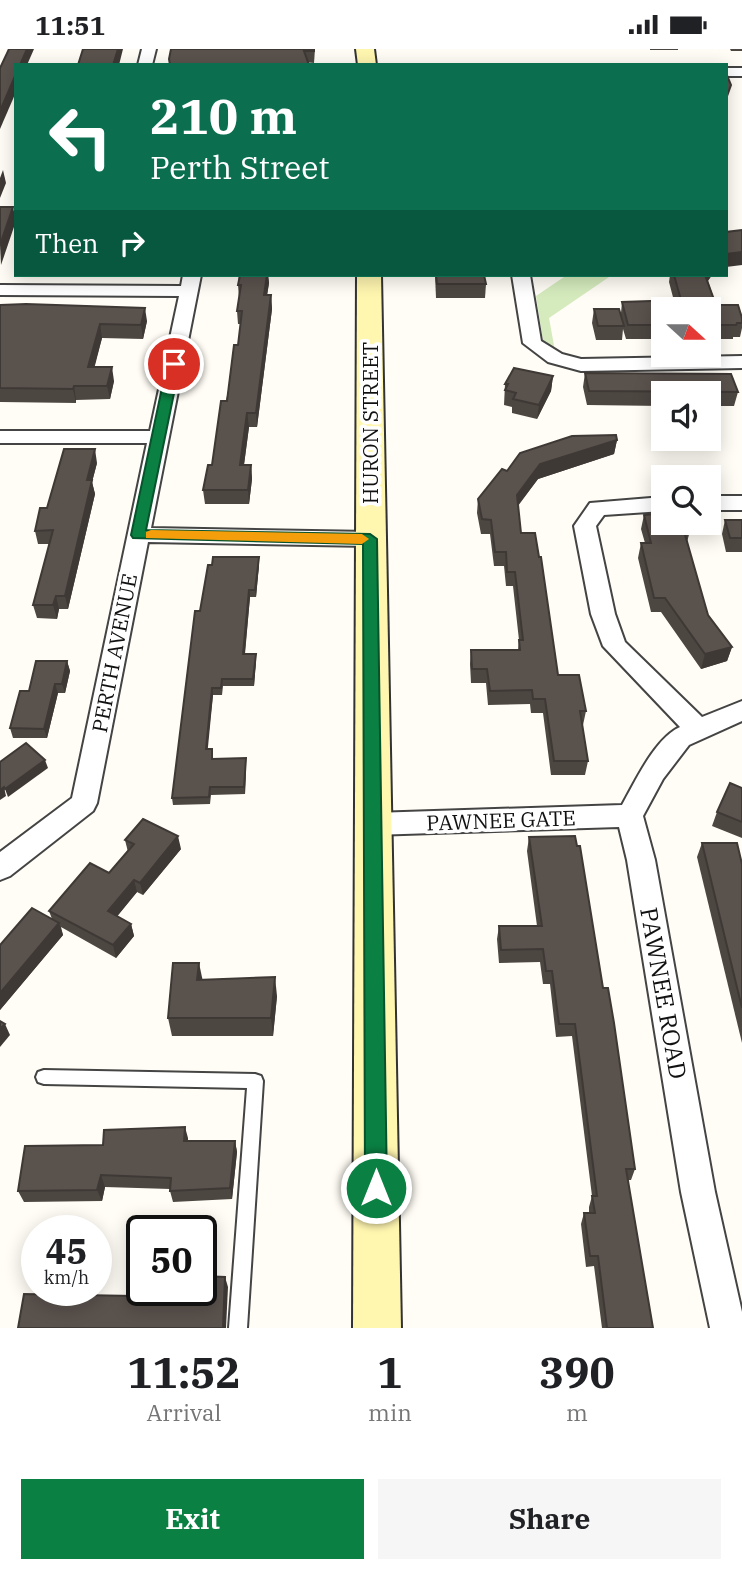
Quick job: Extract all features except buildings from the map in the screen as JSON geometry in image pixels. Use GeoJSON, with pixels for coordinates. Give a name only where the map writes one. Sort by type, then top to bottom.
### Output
{"type":"FeatureCollection","features":[{"type":"Feature","properties":{"kind":"main road","name":"HURON STREET"},"geometry":{"type":"LineString","coordinates":[[369,277],[377,1328]]}},
{"type":"Feature","properties":{"kind":"street"},"geometry":{"type":"LineString","coordinates":[[521,277],[531,343],[555,358],[581,365],[742,362]]}},
{"type":"Feature","properties":{"kind":"street"},"geometry":{"type":"LineString","coordinates":[[0,290],[190,283]]}},
{"type":"Feature","properties":{"kind":"street","name":"PERTH AVENUE"},"geometry":{"type":"LineString","coordinates":[[0,868],[84,803],[190,283]]}},
{"type":"Feature","properties":{"kind":"street"},"geometry":{"type":"LineString","coordinates":[[0,437],[159,437]]}},
{"type":"Feature","properties":{"kind":"street"},"geometry":{"type":"LineString","coordinates":[[721,503],[742,503]]}},
{"type":"Feature","properties":{"kind":"street"},"geometry":{"type":"LineString","coordinates":[[651,504],[598,508],[585,526],[603,614],[615,646],[698,729]]}},
{"type":"Feature","properties":{"kind":"street"},"geometry":{"type":"LineString","coordinates":[[138,535],[370,539]]}},
{"type":"Feature","properties":{"kind":"street"},"geometry":{"type":"LineString","coordinates":[[630,816],[654,772],[680,738],[742,710]]}},
{"type":"Feature","properties":{"kind":"street","name":"PAWNEE GATE"},"geometry":{"type":"LineString","coordinates":[[373,824],[630,816]]}},
{"type":"Feature","properties":{"kind":"street","name":"PAWNEE ROAD"},"geometry":{"type":"LineString","coordinates":[[630,816],[641,860],[698,1192],[728,1328]]}},
{"type":"Feature","properties":{"kind":"lane"},"geometry":{"type":"LineString","coordinates":[[44,1077],[255,1081],[239,1328]]}},
{"type":"Feature","properties":{"kind":"green space"},"geometry":{"type":"Polygon","coordinates":[[[564,277],[609,277],[549,318],[555,351],[543,341],[536,296],[564,277]]]}},
{"type":"Feature","properties":{"kind":"slow traffic"},"geometry":{"type":"LineString","coordinates":[[151,535],[362,539]]}},
{"type":"Feature","properties":{"kind":"route"},"geometry":{"type":"LineString","coordinates":[[174,364],[138,535],[370,539],[376,1188]]}}]}
